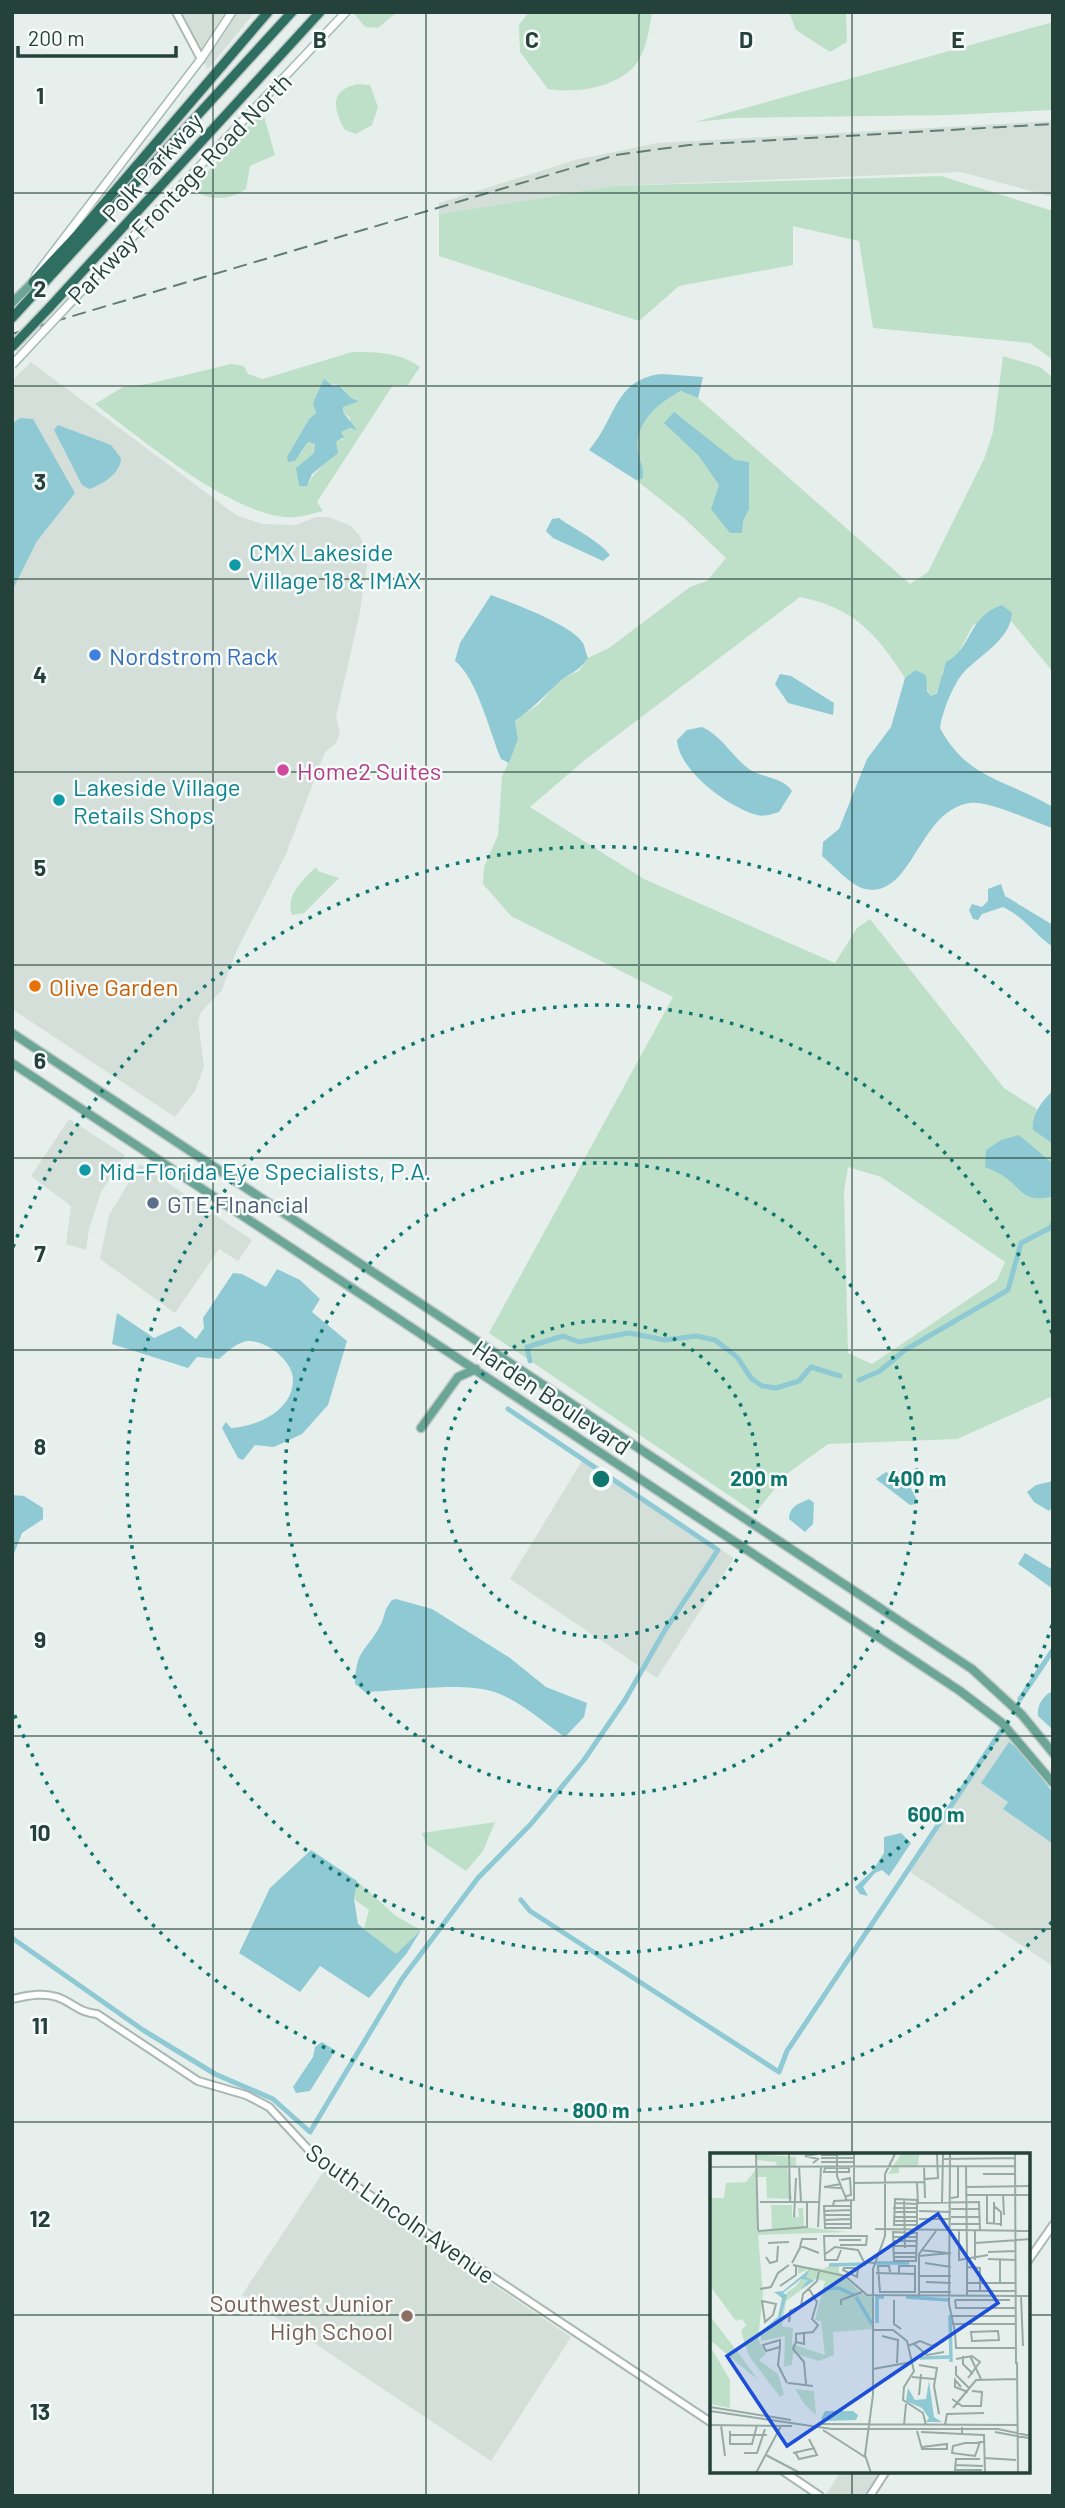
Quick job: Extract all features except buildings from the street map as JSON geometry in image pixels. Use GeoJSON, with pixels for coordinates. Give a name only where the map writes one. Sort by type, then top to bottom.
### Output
{"type":"FeatureCollection","features":[{"type":"Feature","properties":{"kind":"highway"},"geometry":{"type":"LineString","coordinates":[[33,282],[78,234],[268,12]]}},
{"type":"Feature","properties":{"kind":"highway","name":"Polk Parkway"},"geometry":{"type":"LineString","coordinates":[[12,318],[292,12]]}},
{"type":"Feature","properties":{"kind":"highway","name":"Polk Parkway"},"geometry":{"type":"LineString","coordinates":[[12,347],[320,12]]}},
{"type":"Feature","properties":{"kind":"main road"},"geometry":{"type":"LineString","coordinates":[[12,303],[33,282],[201,59],[232,12]]}},
{"type":"Feature","properties":{"kind":"main road","name":"Parkway Frontage Road North"},"geometry":{"type":"LineString","coordinates":[[12,365],[346,12]]}},
{"type":"Feature","properties":{"kind":"main road"},"geometry":{"type":"LineString","coordinates":[[12,1027],[26,1042]]}},
{"type":"Feature","properties":{"kind":"main road","name":"Harden Boulevard"},"geometry":{"type":"LineString","coordinates":[[12,1033],[972,1669],[1022,1715],[1053,1753]]}},
{"type":"Feature","properties":{"kind":"main road"},"geometry":{"type":"LineString","coordinates":[[12,1038],[42,1058],[63,1066]]}},
{"type":"Feature","properties":{"kind":"main road","name":"Harden Boulevard"},"geometry":{"type":"LineString","coordinates":[[12,1063],[982,1707],[1025,1746],[1053,1783]]}},
{"type":"Feature","properties":{"kind":"main road"},"geometry":{"type":"LineString","coordinates":[[421,1428],[458,1377],[476,1369]]}},
{"type":"Feature","properties":{"kind":"street"},"geometry":{"type":"LineString","coordinates":[[176,12],[201,59]]}},
{"type":"Feature","properties":{"kind":"street","name":"South Lincoln Avenue"},"geometry":{"type":"LineString","coordinates":[[12,1999],[42,1994],[54,1997],[85,2014],[97,2014],[198,2081],[246,2095],[269,2107],[320,2162],[710,2422]]}},
{"type":"Feature","properties":{"kind":"street"},"geometry":{"type":"LineString","coordinates":[[1030,2259],[1053,2225]]}},
{"type":"Feature","properties":{"kind":"street"},"geometry":{"type":"LineString","coordinates":[[786,2473],[820,2496]]}},
{"type":"Feature","properties":{"kind":"street"},"geometry":{"type":"LineString","coordinates":[[870,2496],[885,2473]]}},
{"type":"Feature","properties":{"kind":"shaded area"},"geometry":{"type":"Polygon","coordinates":[[[179,12],[228,12],[201,53],[179,12]]]}},
{"type":"Feature","properties":{"kind":"shaded area"},"geometry":{"type":"Polygon","coordinates":[[[235,12],[255,12],[208,69],[203,61],[235,12]]]}},
{"type":"Feature","properties":{"kind":"shaded area"},"geometry":{"type":"Polygon","coordinates":[[[1053,121],[1053,197],[961,172],[614,186],[440,214],[439,203],[575,160],[657,143],[1053,121]]]}},
{"type":"Feature","properties":{"kind":"shaded area"},"geometry":{"type":"Polygon","coordinates":[[[31,362],[236,515],[262,524],[296,525],[316,517],[329,517],[351,526],[360,536],[366,550],[367,565],[359,617],[336,717],[340,733],[336,743],[325,752],[286,854],[236,952],[222,990],[201,1012],[198,1021],[204,1066],[195,1091],[175,1117],[12,1009],[12,381],[31,362]]]}},
{"type":"Feature","properties":{"kind":"shaded area"},"geometry":{"type":"Polygon","coordinates":[[[69,1119],[125,1155],[101,1192],[89,1229],[86,1250],[66,1244],[71,1206],[31,1176],[69,1119]]]}},
{"type":"Feature","properties":{"kind":"shaded area"},"geometry":{"type":"Polygon","coordinates":[[[140,1164],[252,1240],[238,1261],[219,1249],[175,1313],[100,1259],[109,1215],[140,1164]]]}},
{"type":"Feature","properties":{"kind":"shaded area"},"geometry":{"type":"Polygon","coordinates":[[[582,1461],[734,1558],[657,1678],[510,1579],[582,1461]]]}},
{"type":"Feature","properties":{"kind":"shaded area"},"geometry":{"type":"Polygon","coordinates":[[[1002,1727],[1014,1745],[1009,1742],[1008,1802],[1004,1810],[1053,1844],[1053,1966],[907,1870],[1002,1727]]]}},
{"type":"Feature","properties":{"kind":"shaded area","name":"Southwest Junior High School"},"geometry":{"type":"Polygon","coordinates":[[[324,2171],[571,2337],[491,2461],[242,2295],[324,2171]]]}},
{"type":"Feature","properties":{"kind":"shaded area"},"geometry":{"type":"Polygon","coordinates":[[[840,2473],[881,2473],[866,2496],[825,2496],[840,2473]]]}},
{"type":"Feature","properties":{"kind":"green space"},"geometry":{"type":"Polygon","coordinates":[[[357,12],[397,12],[378,28],[365,27],[355,15],[357,12]]]}},
{"type":"Feature","properties":{"kind":"green space"},"geometry":{"type":"Polygon","coordinates":[[[529,12],[652,12],[644,50],[632,69],[603,85],[570,90],[548,89],[520,52],[519,25],[529,12]]]}},
{"type":"Feature","properties":{"kind":"green space"},"geometry":{"type":"Polygon","coordinates":[[[789,12],[846,12],[847,42],[830,52],[796,30],[789,12]]]}},
{"type":"Feature","properties":{"kind":"green space"},"geometry":{"type":"Polygon","coordinates":[[[1053,22],[1053,110],[949,115],[735,118],[695,122],[1053,22]]]}},
{"type":"Feature","properties":{"kind":"green space"},"geometry":{"type":"Polygon","coordinates":[[[359,84],[370,85],[378,107],[372,125],[356,134],[345,130],[338,115],[336,101],[342,90],[359,84]]]}},
{"type":"Feature","properties":{"kind":"green space"},"geometry":{"type":"Polygon","coordinates":[[[260,114],[264,116],[275,155],[250,166],[246,189],[232,196],[219,198],[205,196],[192,189],[260,114]]]}},
{"type":"Feature","properties":{"kind":"green space"},"geometry":{"type":"Polygon","coordinates":[[[941,176],[1053,211],[1053,360],[1030,343],[873,328],[859,241],[793,226],[793,265],[679,286],[639,321],[439,256],[439,203],[440,214],[614,186],[941,176]]]}},
{"type":"Feature","properties":{"kind":"green space"},"geometry":{"type":"Polygon","coordinates":[[[352,352],[396,356],[420,367],[407,386],[393,385],[317,502],[323,511],[296,517],[273,515],[219,492],[163,456],[95,404],[123,387],[148,384],[231,364],[244,366],[248,374],[263,379],[352,352]],[[329,384],[315,406],[316,413],[309,419],[287,457],[300,455],[308,442],[315,444],[314,453],[297,468],[299,485],[307,486],[328,460],[336,442],[343,439],[340,432],[350,428],[350,418],[343,412],[343,406],[358,401],[351,398],[340,385],[329,384]]]}},
{"type":"Feature","properties":{"kind":"green space"},"geometry":{"type":"Polygon","coordinates":[[[1003,356],[1040,367],[1053,378],[1053,672],[1011,621],[1012,613],[973,625],[957,656],[942,672],[939,689],[931,696],[915,670],[905,678],[884,648],[862,625],[835,608],[800,597],[586,759],[530,807],[644,879],[835,963],[857,928],[870,919],[1004,1088],[1037,1109],[1033,1130],[1053,1144],[1053,1396],[957,1439],[828,1444],[788,1473],[755,1513],[489,1333],[673,997],[511,916],[483,884],[484,867],[498,835],[502,777],[518,739],[515,721],[539,704],[560,679],[579,671],[588,658],[609,648],[690,587],[707,581],[726,558],[684,518],[636,480],[642,479],[638,451],[640,431],[644,422],[665,401],[682,391],[698,398],[910,584],[928,572],[984,459],[993,432],[1003,356]],[[848,1167],[844,1191],[848,1353],[872,1364],[997,1280],[1005,1262],[881,1177],[848,1167]]]}},
{"type":"Feature","properties":{"kind":"green space"},"geometry":{"type":"Polygon","coordinates":[[[316,867],[318,871],[339,878],[304,913],[292,915],[290,908],[293,894],[316,867]]]}},
{"type":"Feature","properties":{"kind":"green space"},"geometry":{"type":"Polygon","coordinates":[[[495,1822],[483,1851],[466,1871],[426,1844],[422,1833],[495,1822]]]}},
{"type":"Feature","properties":{"kind":"green space"},"geometry":{"type":"Polygon","coordinates":[[[357,1881],[396,1916],[421,1930],[396,1955],[364,1928],[369,1910],[354,1899],[357,1881]]]}},
{"type":"Feature","properties":{"kind":"water"},"geometry":{"type":"Polygon","coordinates":[[[662,374],[703,377],[698,398],[681,391],[664,401],[644,423],[638,441],[643,475],[642,479],[636,480],[589,450],[625,392],[646,377],[662,374]]]}},
{"type":"Feature","properties":{"kind":"water"},"geometry":{"type":"Polygon","coordinates":[[[324,379],[333,386],[339,385],[351,398],[359,401],[343,407],[343,412],[357,430],[350,428],[341,432],[344,437],[336,442],[338,453],[312,474],[307,486],[299,486],[296,468],[314,453],[315,444],[308,442],[295,461],[288,462],[287,457],[309,419],[316,413],[313,403],[324,379]]]}},
{"type":"Feature","properties":{"kind":"water"},"geometry":{"type":"Polygon","coordinates":[[[674,412],[735,460],[749,462],[749,509],[743,521],[742,533],[730,533],[711,509],[719,485],[699,456],[664,423],[674,412]]]}},
{"type":"Feature","properties":{"kind":"water"},"geometry":{"type":"Polygon","coordinates":[[[20,418],[33,419],[75,493],[37,541],[12,591],[12,424],[20,418]]]}},
{"type":"Feature","properties":{"kind":"water"},"geometry":{"type":"Polygon","coordinates":[[[58,425],[111,445],[121,458],[118,469],[99,485],[89,489],[82,485],[54,430],[58,425]]]}},
{"type":"Feature","properties":{"kind":"water"},"geometry":{"type":"Polygon","coordinates":[[[559,518],[592,539],[610,555],[603,561],[553,538],[546,531],[552,519],[559,518]]]}},
{"type":"Feature","properties":{"kind":"water"},"geometry":{"type":"Polygon","coordinates":[[[491,595],[567,629],[583,643],[588,658],[515,721],[518,739],[509,763],[501,759],[470,680],[455,661],[460,643],[491,595]]]}},
{"type":"Feature","properties":{"kind":"water"},"geometry":{"type":"Polygon","coordinates":[[[1002,605],[1012,613],[1006,631],[994,646],[960,677],[949,699],[940,728],[951,745],[976,768],[1053,807],[1053,828],[999,808],[970,803],[953,809],[938,821],[894,881],[881,888],[860,887],[848,880],[822,856],[823,842],[839,829],[867,759],[891,727],[905,678],[915,670],[926,675],[927,691],[931,696],[937,693],[946,662],[961,649],[982,617],[1002,605]]]}},
{"type":"Feature","properties":{"kind":"water"},"geometry":{"type":"Polygon","coordinates":[[[780,674],[791,676],[834,703],[833,715],[788,703],[775,684],[780,674]]]}},
{"type":"Feature","properties":{"kind":"water"},"geometry":{"type":"Polygon","coordinates":[[[702,727],[716,736],[752,771],[779,781],[792,791],[779,812],[762,816],[745,811],[719,796],[686,764],[677,740],[687,730],[702,727]]]}},
{"type":"Feature","properties":{"kind":"water"},"geometry":{"type":"Polygon","coordinates":[[[1001,884],[1005,896],[1053,925],[1053,947],[1003,907],[982,914],[978,920],[973,919],[969,910],[972,904],[982,907],[988,901],[988,889],[1001,884]]]}},
{"type":"Feature","properties":{"kind":"water"},"geometry":{"type":"Polygon","coordinates":[[[1053,1090],[1053,1144],[1033,1130],[1033,1124],[1038,1108],[1053,1090]]]}},
{"type":"Feature","properties":{"kind":"water"},"geometry":{"type":"Polygon","coordinates":[[[1019,1135],[1051,1162],[1051,1197],[1029,1197],[1004,1176],[985,1167],[986,1150],[1001,1140],[1019,1135]]]}},
{"type":"Feature","properties":{"kind":"water"},"geometry":{"type":"Polygon","coordinates":[[[277,1269],[300,1280],[320,1299],[312,1312],[347,1341],[328,1405],[302,1434],[274,1447],[255,1445],[243,1460],[238,1458],[222,1428],[226,1422],[231,1428],[252,1424],[281,1408],[287,1400],[293,1379],[292,1371],[281,1356],[265,1345],[248,1341],[235,1346],[219,1359],[197,1357],[188,1368],[112,1344],[117,1313],[154,1338],[180,1326],[196,1339],[204,1328],[203,1318],[233,1273],[242,1274],[266,1287],[277,1269]]]}},
{"type":"Feature","properties":{"kind":"water"},"geometry":{"type":"Polygon","coordinates":[[[886,1472],[908,1483],[917,1500],[915,1504],[910,1505],[876,1479],[886,1472]]]}},
{"type":"Feature","properties":{"kind":"water"},"geometry":{"type":"Polygon","coordinates":[[[1053,1481],[1053,1506],[1049,1511],[1034,1502],[1027,1492],[1036,1485],[1053,1481]]]}},
{"type":"Feature","properties":{"kind":"water"},"geometry":{"type":"Polygon","coordinates":[[[12,1495],[24,1496],[43,1508],[43,1519],[22,1533],[12,1559],[12,1495]]]}},
{"type":"Feature","properties":{"kind":"water"},"geometry":{"type":"Polygon","coordinates":[[[809,1499],[814,1503],[813,1524],[805,1532],[789,1519],[793,1508],[809,1499]]]}},
{"type":"Feature","properties":{"kind":"water"},"geometry":{"type":"Polygon","coordinates":[[[1025,1553],[1053,1570],[1053,1589],[1018,1564],[1025,1553]]]}},
{"type":"Feature","properties":{"kind":"water"},"geometry":{"type":"Polygon","coordinates":[[[396,1599],[432,1609],[510,1658],[546,1687],[587,1703],[584,1717],[565,1737],[501,1694],[478,1688],[446,1687],[365,1692],[355,1684],[360,1656],[381,1624],[387,1607],[396,1599]]]}},
{"type":"Feature","properties":{"kind":"water"},"geometry":{"type":"Polygon","coordinates":[[[1053,1691],[1053,1730],[1038,1716],[1038,1712],[1044,1698],[1053,1691]]]}},
{"type":"Feature","properties":{"kind":"water"},"geometry":{"type":"Polygon","coordinates":[[[1009,1742],[1023,1752],[1053,1793],[1053,1844],[1003,1809],[1008,1802],[981,1783],[1009,1742]]]}},
{"type":"Feature","properties":{"kind":"water"},"geometry":{"type":"Polygon","coordinates":[[[901,1833],[911,1843],[889,1876],[882,1870],[875,1873],[863,1887],[868,1896],[860,1894],[855,1887],[873,1870],[884,1853],[884,1837],[901,1833]]]}},
{"type":"Feature","properties":{"kind":"water"},"geometry":{"type":"Polygon","coordinates":[[[311,1850],[357,1881],[354,1899],[358,1924],[396,1954],[421,1930],[407,1953],[369,1998],[320,1966],[300,1992],[239,1953],[270,1888],[311,1850]]]}},
{"type":"Feature","properties":{"kind":"water"},"geometry":{"type":"Polygon","coordinates":[[[322,2042],[333,2049],[332,2056],[310,2091],[296,2093],[293,2087],[313,2057],[315,2047],[322,2042]]]}},
{"type":"Feature","properties":{"kind":"waterway"},"geometry":{"type":"LineString","coordinates":[[859,1380],[880,1371],[905,1350],[1008,1290],[1021,1243],[1050,1228],[1053,1223]]}},
{"type":"Feature","properties":{"kind":"waterway"},"geometry":{"type":"LineString","coordinates":[[530,1361],[527,1347],[563,1336],[579,1342],[629,1333],[665,1340],[696,1336],[715,1340],[737,1357],[751,1378],[762,1386],[776,1388],[799,1381],[811,1367],[840,1376]]}},
{"type":"Feature","properties":{"kind":"waterway"},"geometry":{"type":"LineString","coordinates":[[12,1938],[143,2030],[215,2074],[273,2099],[310,2132],[402,1979],[478,1878],[531,1824],[584,1760],[625,1700],[665,1630],[718,1550],[508,1409]]}},
{"type":"Feature","properties":{"kind":"waterway"},"geometry":{"type":"LineString","coordinates":[[1020,1699],[1053,1650]]}},
{"type":"Feature","properties":{"kind":"waterway"},"geometry":{"type":"LineString","coordinates":[[521,1900],[530,1911],[779,2072],[787,2051],[1001,1731]]}},
{"type":"Feature","properties":{"kind":"railway"},"geometry":{"type":"LineString","coordinates":[[12,334],[616,155],[689,145],[1053,124]]}},
{"type":"Feature","properties":{"kind":"place","name":"CMX Lakeside Village 18 & IMAX"},"geometry":{"type":"Point","coordinates":[235,565]}},
{"type":"Feature","properties":{"kind":"place","name":"Nordstrom Rack"},"geometry":{"type":"Point","coordinates":[95,655]}},
{"type":"Feature","properties":{"kind":"place","name":"Home2 Suites"},"geometry":{"type":"Point","coordinates":[283,770]}},
{"type":"Feature","properties":{"kind":"place","name":"Lakeside Village Retails Shops"},"geometry":{"type":"Point","coordinates":[59,800]}},
{"type":"Feature","properties":{"kind":"place","name":"Olive Garden"},"geometry":{"type":"Point","coordinates":[35,986]}},
{"type":"Feature","properties":{"kind":"place","name":"Mid-Florida Eye Specialists, P.A."},"geometry":{"type":"Point","coordinates":[85,1170]}},
{"type":"Feature","properties":{"kind":"place","name":"GTE FInancial"},"geometry":{"type":"Point","coordinates":[153,1203]}},
{"type":"Feature","properties":{"kind":"place","name":"Southwest Junior High School"},"geometry":{"type":"Point","coordinates":[407,2316]}}]}
